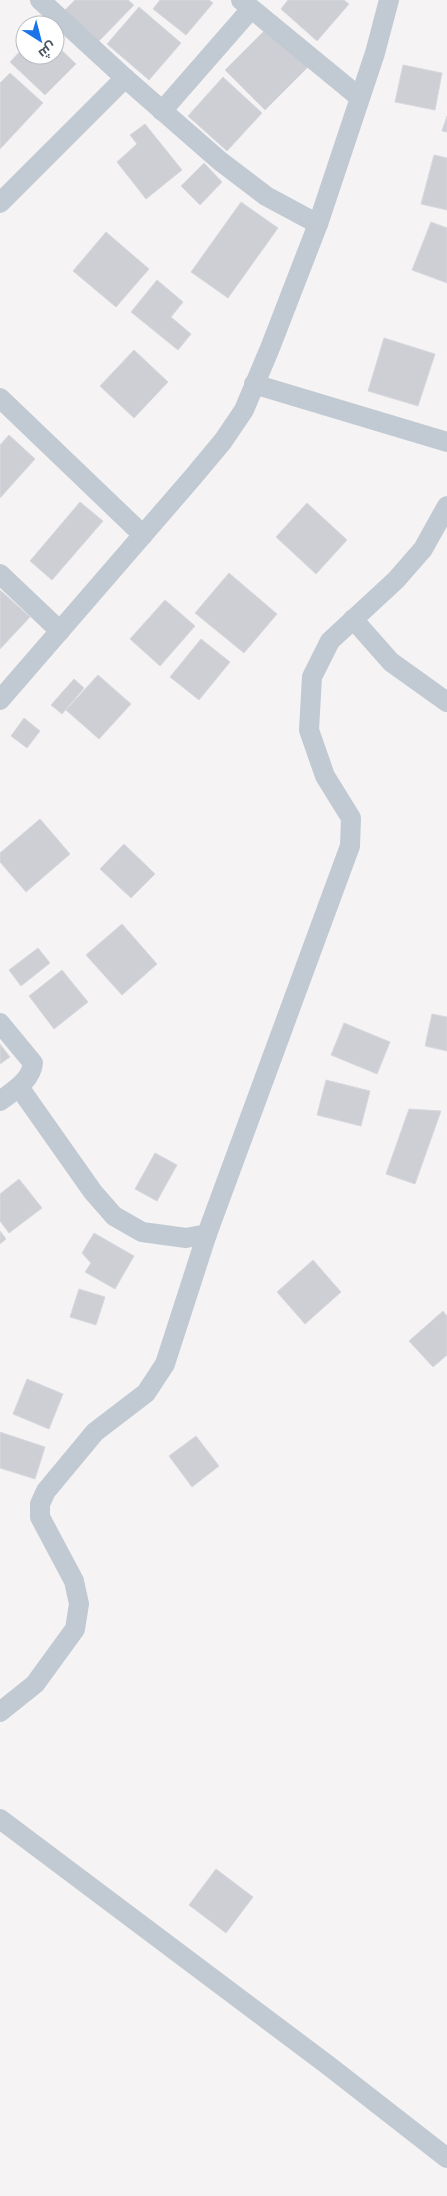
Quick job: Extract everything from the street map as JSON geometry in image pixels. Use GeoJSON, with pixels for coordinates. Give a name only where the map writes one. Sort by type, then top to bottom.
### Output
{"type":"FeatureCollection","features":[{"type":"Feature","properties":{"kind":"street"},"geometry":{"type":"LineString","coordinates":[[40,0],[162,111],[243,180],[266,196],[318,224]]}},
{"type":"Feature","properties":{"kind":"street"},"geometry":{"type":"LineString","coordinates":[[0,700],[143,535],[222,441],[244,410],[318,224],[375,53],[389,0]]}},
{"type":"Feature","properties":{"kind":"street"},"geometry":{"type":"LineString","coordinates":[[162,111],[246,4],[359,97]]}},
{"type":"Feature","properties":{"kind":"street"},"geometry":{"type":"LineString","coordinates":[[0,203],[125,78]]}},
{"type":"Feature","properties":{"kind":"street"},"geometry":{"type":"LineString","coordinates":[[254,384],[447,442]]}},
{"type":"Feature","properties":{"kind":"street"},"geometry":{"type":"LineString","coordinates":[[0,398],[143,535]]}},
{"type":"Feature","properties":{"kind":"street"},"geometry":{"type":"LineString","coordinates":[[0,1712],[35,1684],[75,1629],[79,1604],[74,1581],[40,1517],[40,1504],[66,1464],[95,1432],[146,1393],[165,1364],[207,1234],[350,846],[351,818],[325,776],[309,730],[312,677],[330,641],[396,580],[423,548],[447,506]]}},
{"type":"Feature","properties":{"kind":"street"},"geometry":{"type":"LineString","coordinates":[[0,574],[60,631]]}},
{"type":"Feature","properties":{"kind":"street"},"geometry":{"type":"LineString","coordinates":[[353,619],[391,662],[447,702]]}},
{"type":"Feature","properties":{"kind":"street"},"geometry":{"type":"LineString","coordinates":[[0,1023],[33,1064],[32,1072],[19,1088],[0,1101]]}},
{"type":"Feature","properties":{"kind":"street"},"geometry":{"type":"LineString","coordinates":[[19,1088],[93,1192],[114,1216],[142,1232],[186,1238],[207,1234]]}},
{"type":"Feature","properties":{"kind":"street"},"geometry":{"type":"LineString","coordinates":[[0,1819],[329,2066],[447,2158]]}},
{"type":"Feature","properties":{"kind":"building"},"geometry":{"type":"Polygon","coordinates":[[[75,0],[128,0],[134,5],[98,42],[65,10],[75,0]]]}},
{"type":"Feature","properties":{"kind":"building"},"geometry":{"type":"Polygon","coordinates":[[[160,0],[209,0],[213,3],[186,35],[153,9],[160,0]]]}},
{"type":"Feature","properties":{"kind":"building"},"geometry":{"type":"Polygon","coordinates":[[[288,0],[344,0],[349,4],[317,41],[281,9],[288,0]]]}},
{"type":"Feature","properties":{"kind":"building"},"geometry":{"type":"Polygon","coordinates":[[[139,7],[181,43],[149,80],[107,44],[139,7]]]}},
{"type":"Feature","properties":{"kind":"building"},"geometry":{"type":"Polygon","coordinates":[[[270,25],[310,65],[265,110],[225,70],[270,25]]]}},
{"type":"Feature","properties":{"kind":"building"},"geometry":{"type":"Polygon","coordinates":[[[65,54],[76,64],[45,95],[10,62],[15,57],[15,65],[65,65],[65,54]]]}},
{"type":"Feature","properties":{"kind":"building"},"geometry":{"type":"Polygon","coordinates":[[[403,65],[442,73],[435,110],[395,102],[403,65]]]}},
{"type":"Feature","properties":{"kind":"building"},"geometry":{"type":"Polygon","coordinates":[[[10,73],[43,103],[0,149],[0,83],[10,73]]]}},
{"type":"Feature","properties":{"kind":"building"},"geometry":{"type":"Polygon","coordinates":[[[223,77],[262,113],[227,151],[188,116],[223,77]]]}},
{"type":"Feature","properties":{"kind":"building"},"geometry":{"type":"Polygon","coordinates":[[[447,116],[447,132],[442,131],[447,116]]]}},
{"type":"Feature","properties":{"kind":"building"},"geometry":{"type":"Polygon","coordinates":[[[145,124],[182,170],[146,199],[117,162],[137,144],[130,135],[145,124]]]}},
{"type":"Feature","properties":{"kind":"building"},"geometry":{"type":"Polygon","coordinates":[[[434,155],[447,158],[447,210],[421,204],[434,155]]]}},
{"type":"Feature","properties":{"kind":"building"},"geometry":{"type":"Polygon","coordinates":[[[204,163],[222,182],[200,205],[181,186],[204,163]]]}},
{"type":"Feature","properties":{"kind":"building"},"geometry":{"type":"Polygon","coordinates":[[[241,202],[278,228],[228,298],[191,272],[241,202]]]}},
{"type":"Feature","properties":{"kind":"building"},"geometry":{"type":"Polygon","coordinates":[[[431,222],[447,228],[447,283],[412,270],[431,222]]]}},
{"type":"Feature","properties":{"kind":"building"},"geometry":{"type":"Polygon","coordinates":[[[106,232],[149,269],[116,307],[73,271],[106,232]]]}},
{"type":"Feature","properties":{"kind":"building"},"geometry":{"type":"Polygon","coordinates":[[[157,280],[183,302],[171,317],[191,334],[178,350],[131,312],[157,280]]]}},
{"type":"Feature","properties":{"kind":"building"},"geometry":{"type":"Polygon","coordinates":[[[384,338],[435,354],[418,406],[368,391],[384,338]]]}},
{"type":"Feature","properties":{"kind":"building"},"geometry":{"type":"Polygon","coordinates":[[[134,350],[168,382],[134,418],[100,386],[134,350]]]}},
{"type":"Feature","properties":{"kind":"building"},"geometry":{"type":"Polygon","coordinates":[[[9,435],[35,459],[0,498],[0,445],[9,435]]]}},
{"type":"Feature","properties":{"kind":"building"},"geometry":{"type":"Polygon","coordinates":[[[80,502],[103,521],[52,580],[30,561],[80,502]]]}},
{"type":"Feature","properties":{"kind":"building"},"geometry":{"type":"Polygon","coordinates":[[[307,503],[347,540],[316,574],[276,537],[307,503]]]}},
{"type":"Feature","properties":{"kind":"building"},"geometry":{"type":"Polygon","coordinates":[[[229,573],[277,614],[244,653],[195,613],[229,573]]]}},
{"type":"Feature","properties":{"kind":"building"},"geometry":{"type":"Polygon","coordinates":[[[0,590],[30,617],[0,649],[0,590]]]}},
{"type":"Feature","properties":{"kind":"building"},"geometry":{"type":"Polygon","coordinates":[[[165,600],[195,626],[160,666],[130,639],[165,600]]]}},
{"type":"Feature","properties":{"kind":"building"},"geometry":{"type":"Polygon","coordinates":[[[201,639],[230,662],[199,700],[170,677],[201,639]]]}},
{"type":"Feature","properties":{"kind":"building"},"geometry":{"type":"Polygon","coordinates":[[[98,675],[131,704],[99,739],[66,710],[98,675]]]}},
{"type":"Feature","properties":{"kind":"building"},"geometry":{"type":"Polygon","coordinates":[[[74,679],[84,688],[62,714],[51,705],[74,679]]]}},
{"type":"Feature","properties":{"kind":"building"},"geometry":{"type":"Polygon","coordinates":[[[24,718],[40,731],[27,748],[11,736],[24,718]]]}},
{"type":"Feature","properties":{"kind":"building"},"geometry":{"type":"Polygon","coordinates":[[[40,819],[70,854],[26,892],[0,862],[0,853],[40,819]]]}},
{"type":"Feature","properties":{"kind":"building"},"geometry":{"type":"Polygon","coordinates":[[[124,844],[155,874],[131,898],[100,869],[124,844]]]}},
{"type":"Feature","properties":{"kind":"building"},"geometry":{"type":"Polygon","coordinates":[[[122,924],[157,964],[122,995],[86,955],[122,924]]]}},
{"type":"Feature","properties":{"kind":"building"},"geometry":{"type":"Polygon","coordinates":[[[38,948],[50,963],[21,986],[9,970],[38,948]]]}},
{"type":"Feature","properties":{"kind":"building"},"geometry":{"type":"Polygon","coordinates":[[[62,970],[88,1002],[54,1029],[29,996],[62,970]]]}},
{"type":"Feature","properties":{"kind":"building"},"geometry":{"type":"Polygon","coordinates":[[[432,1014],[447,1017],[447,1051],[425,1046],[432,1014]]]}},
{"type":"Feature","properties":{"kind":"building"},"geometry":{"type":"Polygon","coordinates":[[[344,1023],[390,1042],[377,1074],[331,1055],[344,1023]]]}},
{"type":"Feature","properties":{"kind":"building"},"geometry":{"type":"Polygon","coordinates":[[[0,1044],[10,1057],[0,1064],[0,1044]]]}},
{"type":"Feature","properties":{"kind":"building"},"geometry":{"type":"Polygon","coordinates":[[[326,1080],[370,1091],[361,1126],[317,1115],[326,1080]]]}},
{"type":"Feature","properties":{"kind":"building"},"geometry":{"type":"Polygon","coordinates":[[[409,1109],[441,1111],[415,1184],[386,1174],[409,1109]]]}},
{"type":"Feature","properties":{"kind":"building"},"geometry":{"type":"Polygon","coordinates":[[[155,1153],[177,1165],[157,1201],[135,1189],[155,1153]]]}},
{"type":"Feature","properties":{"kind":"building"},"geometry":{"type":"Polygon","coordinates":[[[19,1179],[42,1208],[9,1233],[0,1221],[0,1194],[19,1179]]]}},
{"type":"Feature","properties":{"kind":"building"},"geometry":{"type":"Polygon","coordinates":[[[0,1231],[6,1239],[0,1244],[0,1231]]]}},
{"type":"Feature","properties":{"kind":"building"},"geometry":{"type":"Polygon","coordinates":[[[94,1233],[134,1256],[115,1289],[85,1272],[91,1263],[82,1253],[94,1233]]]}},
{"type":"Feature","properties":{"kind":"building"},"geometry":{"type":"Polygon","coordinates":[[[313,1260],[341,1292],[305,1324],[277,1292],[313,1260]]]}},
{"type":"Feature","properties":{"kind":"building"},"geometry":{"type":"Polygon","coordinates":[[[79,1289],[105,1297],[96,1325],[70,1317],[79,1289]]]}},
{"type":"Feature","properties":{"kind":"building"},"geometry":{"type":"Polygon","coordinates":[[[443,1311],[447,1316],[447,1355],[433,1367],[409,1341],[443,1311]]]}},
{"type":"Feature","properties":{"kind":"building"},"geometry":{"type":"Polygon","coordinates":[[[27,1379],[63,1394],[49,1429],[13,1414],[27,1379]]]}},
{"type":"Feature","properties":{"kind":"building"},"geometry":{"type":"Polygon","coordinates":[[[0,1432],[45,1447],[35,1479],[0,1468],[0,1432]]]}},
{"type":"Feature","properties":{"kind":"building"},"geometry":{"type":"Polygon","coordinates":[[[196,1436],[219,1466],[192,1487],[169,1456],[196,1436]]]}},
{"type":"Feature","properties":{"kind":"building"},"geometry":{"type":"Polygon","coordinates":[[[216,1869],[253,1897],[226,1933],[189,1905],[216,1869]]]}}]}
